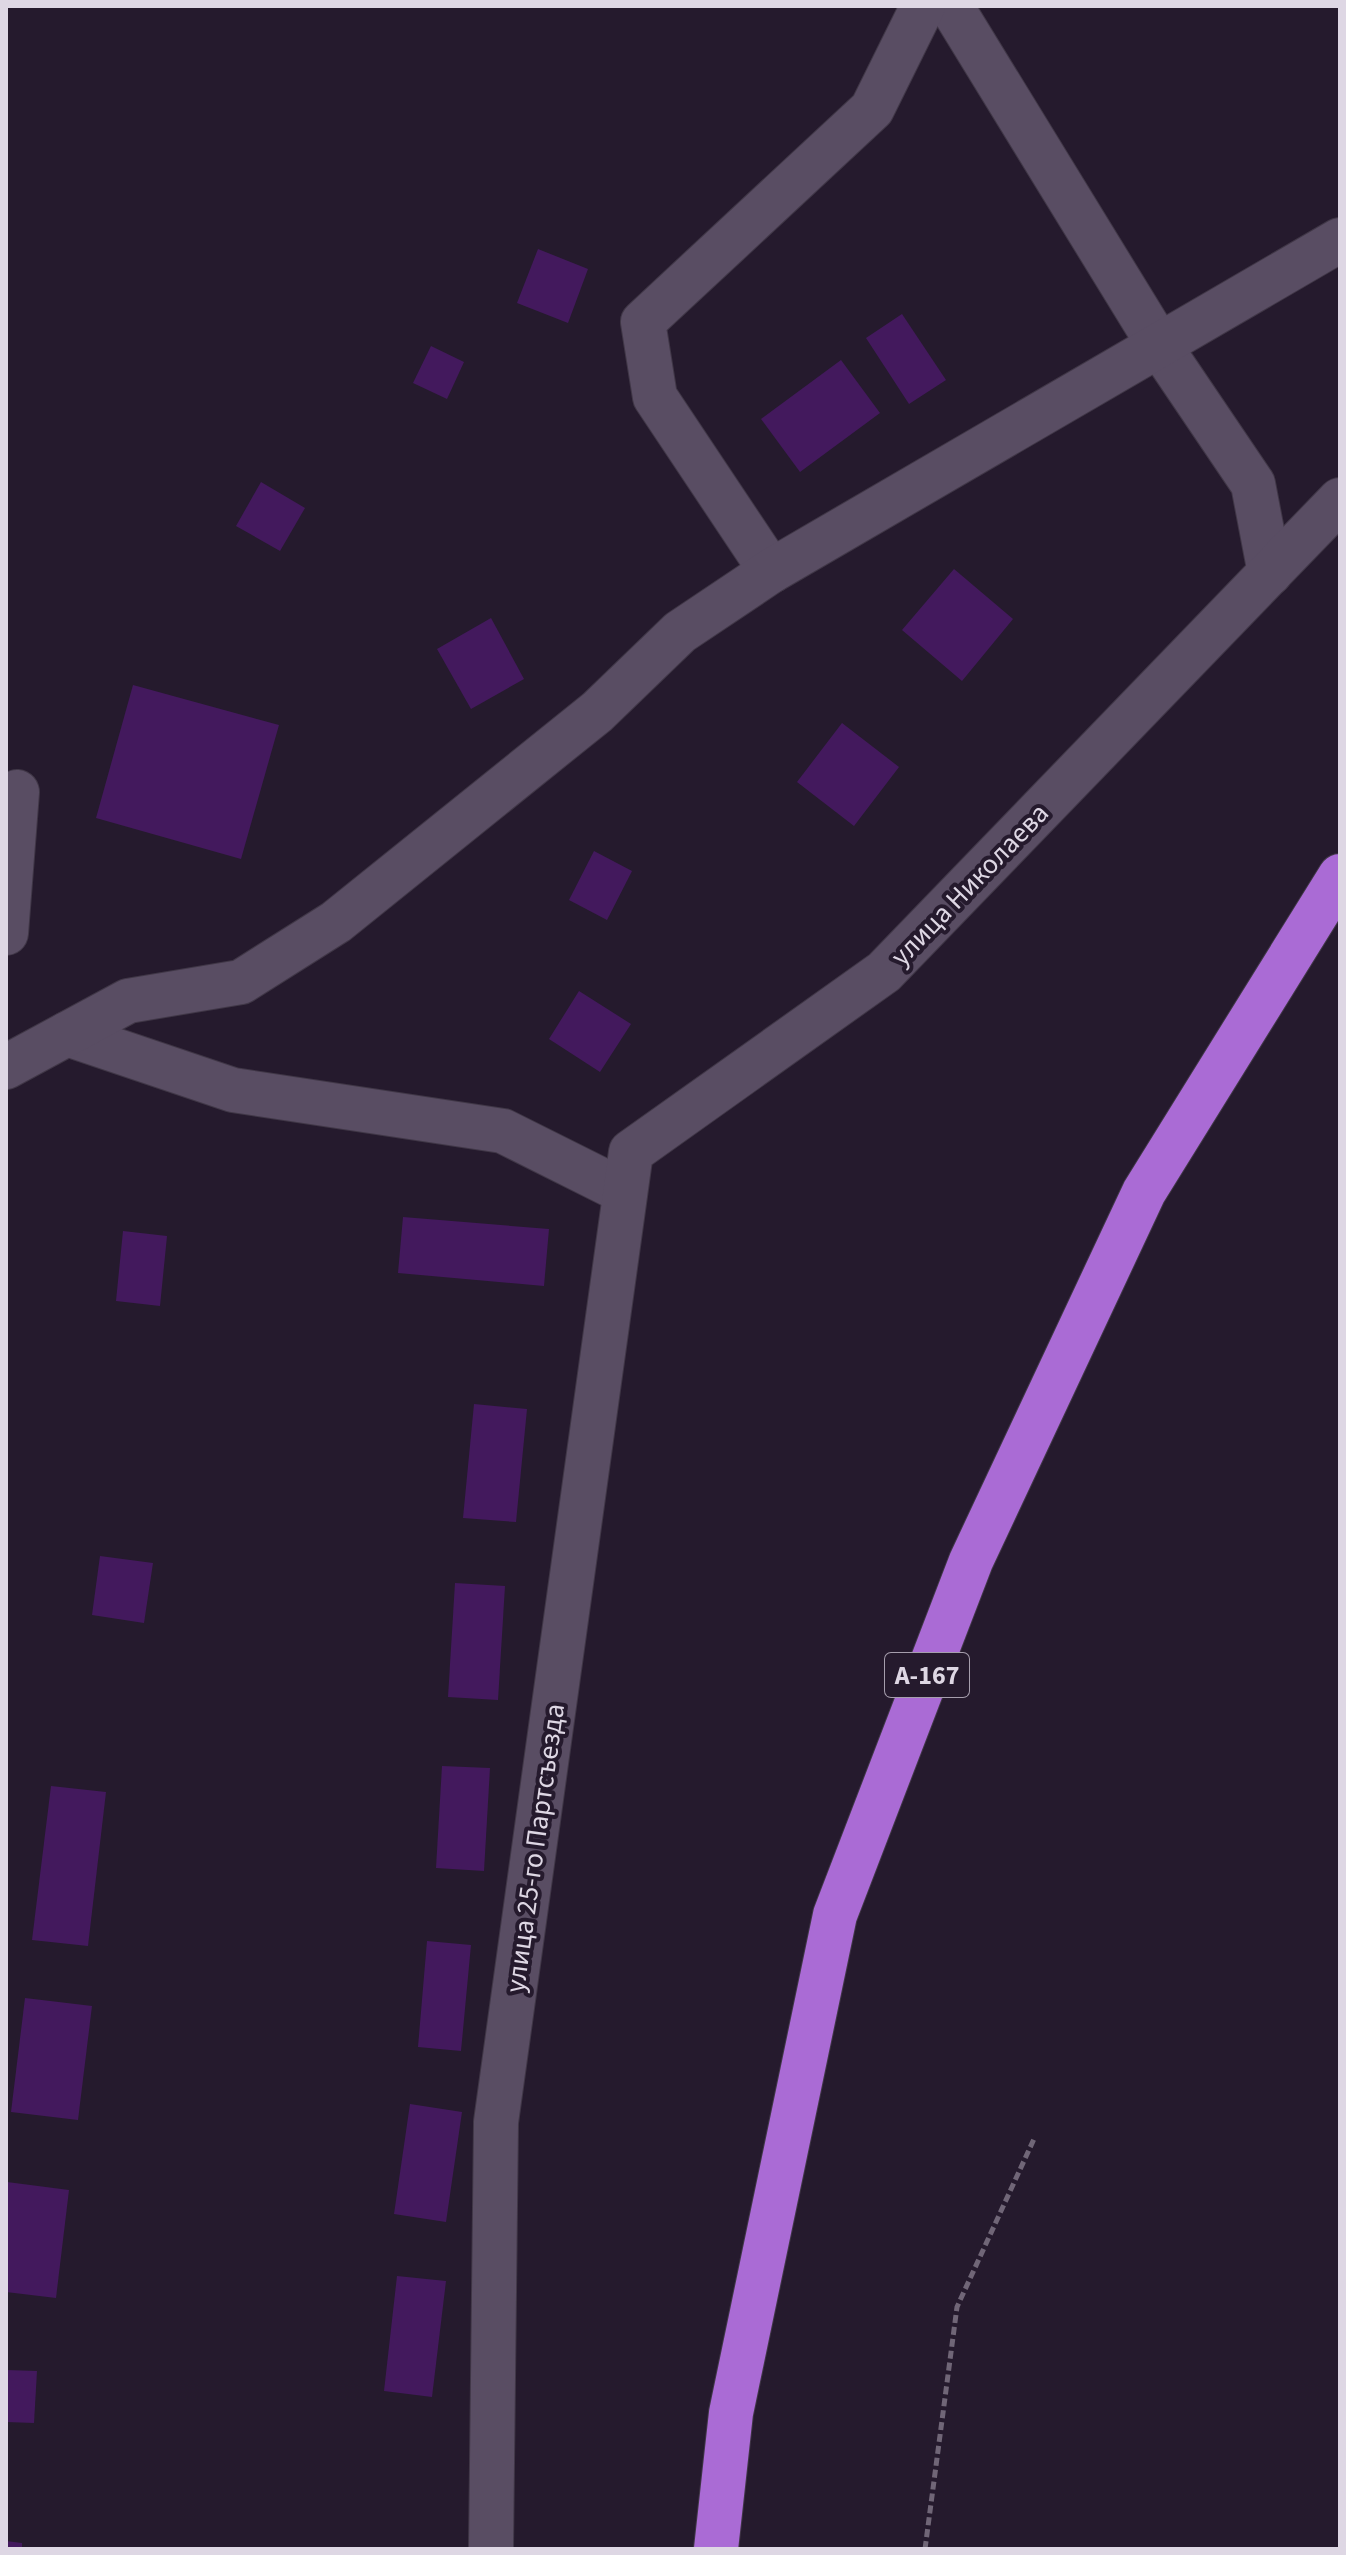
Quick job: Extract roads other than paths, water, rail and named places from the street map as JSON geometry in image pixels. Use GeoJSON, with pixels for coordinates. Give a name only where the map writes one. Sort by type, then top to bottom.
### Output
{"type":"FeatureCollection","features":[{"type":"Feature","properties":{"kind":"highway","name":"А-167"},"geometry":{"type":"LineString","coordinates":[[716,2549],[731,2413],[835,1915],[971,1561],[1144,1192],[1340,876]]}},
{"type":"Feature","properties":{"kind":"street"},"geometry":{"type":"LineString","coordinates":[[771,571],[655,397],[643,322],[872,109],[923,6]]}},
{"type":"Feature","properties":{"kind":"street"},"geometry":{"type":"LineString","coordinates":[[951,6],[1159,345],[1253,484],[1270,573]]}},
{"type":"Feature","properties":{"kind":"street"},"geometry":{"type":"LineString","coordinates":[[6,1067],[128,1001],[241,982],[336,922],[597,712],[680,632],[771,571],[1340,240]]}},
{"type":"Feature","properties":{"kind":"street","name":"улица Николаева"},"geometry":{"type":"LineString","coordinates":[[628,1172],[884,972],[1340,500]]}},
{"type":"Feature","properties":{"kind":"street"},"geometry":{"type":"LineString","coordinates":[[6,933],[17,792]]}},
{"type":"Feature","properties":{"kind":"street"},"geometry":{"type":"LineString","coordinates":[[67,1034],[233,1090],[503,1131],[628,1172]]}},
{"type":"Feature","properties":{"kind":"street","name":"улица 25-го Партсъезда"},"geometry":{"type":"LineString","coordinates":[[491,2549],[496,2122],[628,1172]]}}]}
